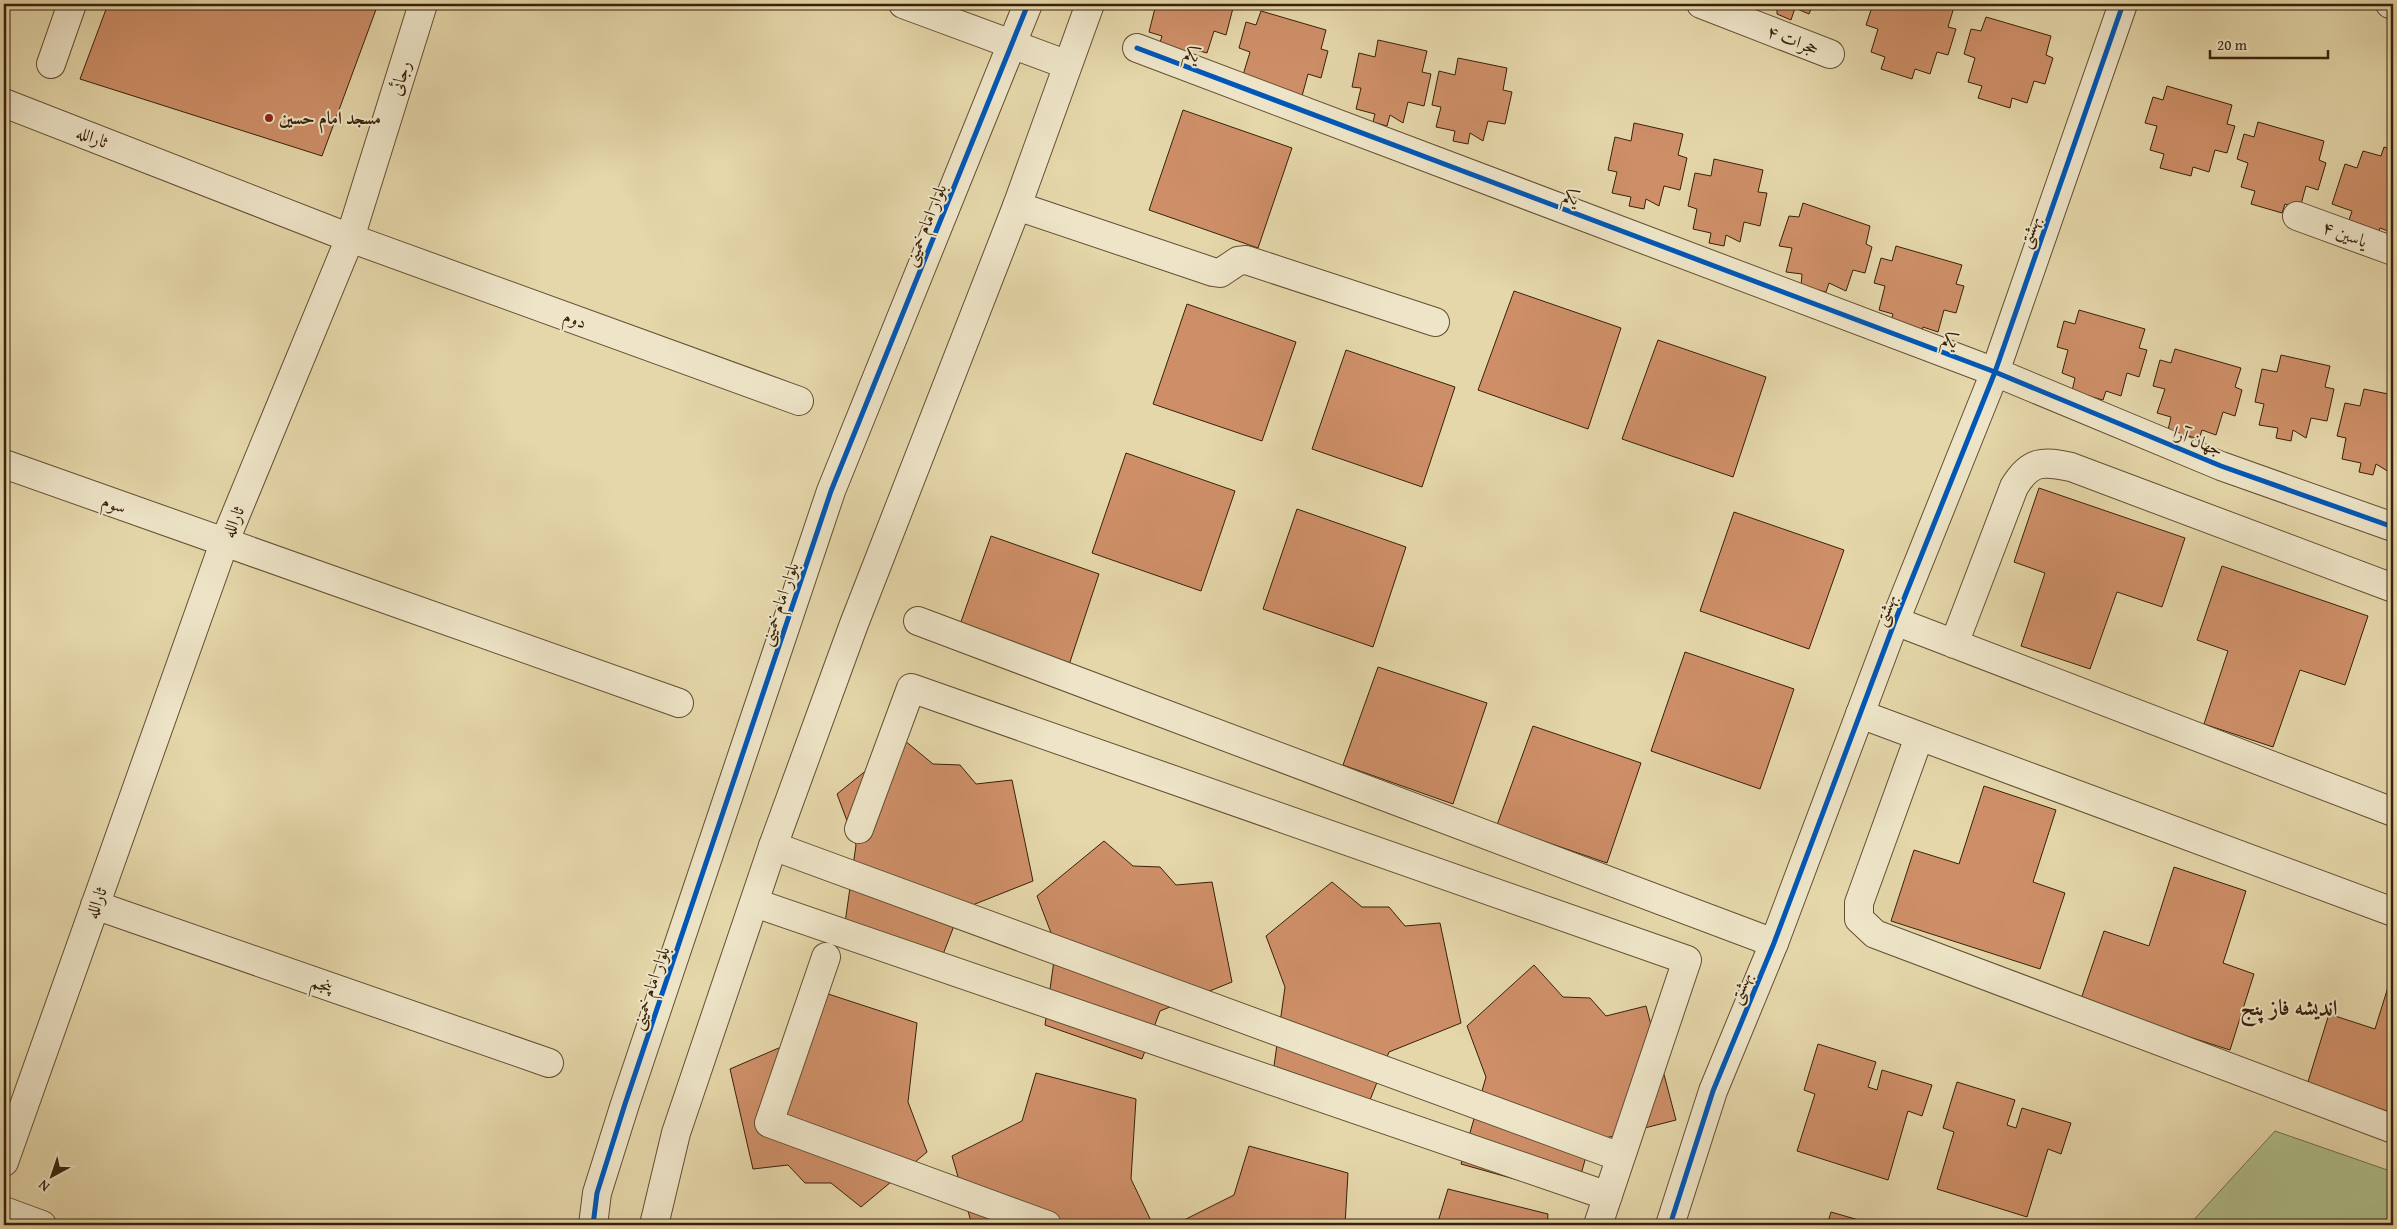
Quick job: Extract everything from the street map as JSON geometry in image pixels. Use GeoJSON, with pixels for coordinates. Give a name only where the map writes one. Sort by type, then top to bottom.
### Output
{"type":"FeatureCollection","features":[{"type":"Feature","properties":{"kind":"street"},"geometry":{"type":"LineString","coordinates":[[50,64],[72,4]]}},
{"type":"Feature","properties":{"kind":"street","name":"رجائی"},"geometry":{"type":"LineString","coordinates":[[350,238],[423,4]]}},
{"type":"Feature","properties":{"kind":"street"},"geometry":{"type":"LineString","coordinates":[[903,4],[1014,43],[1068,65]]}},
{"type":"Feature","properties":{"kind":"street","name":"بلوار امام خمینی"},"geometry":{"type":"LineString","coordinates":[[593,1225],[597,1193],[625,1104],[831,491],[1014,43],[1028,4]]}},
{"type":"Feature","properties":{"kind":"street"},"geometry":{"type":"LineString","coordinates":[[654,1225],[676,1133],[773,846],[854,624],[1017,206],[1090,4]]}},
{"type":"Feature","properties":{"kind":"street","name":"حجرات ۴"},"geometry":{"type":"LineString","coordinates":[[1701,4],[1830,54]]}},
{"type":"Feature","properties":{"kind":"street","name":"بهشتی"},"geometry":{"type":"LineString","coordinates":[[1670,1225],[1713,1091],[1774,943],[1895,621],[1995,372],[2123,4]]}},
{"type":"Feature","properties":{"kind":"street","name":"یکم"},"geometry":{"type":"LineString","coordinates":[[1137,48],[1995,372]]}},
{"type":"Feature","properties":{"kind":"street","name":"ثارالله"},"geometry":{"type":"LineString","coordinates":[[4,103],[350,238],[224,543],[4,1162]]}},
{"type":"Feature","properties":{"kind":"street"},"geometry":{"type":"LineString","coordinates":[[1017,206],[1213,272],[1220,273],[1238,262],[1246,260],[1434,322]]}},
{"type":"Feature","properties":{"kind":"street","name":"یاسین ۴"},"geometry":{"type":"LineString","coordinates":[[2297,216],[2393,251]]}},
{"type":"Feature","properties":{"kind":"street","name":"دوم"},"geometry":{"type":"LineString","coordinates":[[350,238],[799,401]]}},
{"type":"Feature","properties":{"kind":"street","name":"جهان آرا"},"geometry":{"type":"LineString","coordinates":[[1995,372],[2221,466],[2393,527]]}},
{"type":"Feature","properties":{"kind":"street"},"geometry":{"type":"LineString","coordinates":[[1954,644],[2014,487],[2023,472],[2046,462],[2071,467],[2393,588]]}},
{"type":"Feature","properties":{"kind":"street","name":"سوم"},"geometry":{"type":"LineString","coordinates":[[4,464],[678,703]]}},
{"type":"Feature","properties":{"kind":"street"},"geometry":{"type":"LineString","coordinates":[[918,621],[1774,943]]}},
{"type":"Feature","properties":{"kind":"street"},"geometry":{"type":"LineString","coordinates":[[1895,621],[2393,812]]}},
{"type":"Feature","properties":{"kind":"street"},"geometry":{"type":"LineString","coordinates":[[859,829],[911,688],[1687,960],[1598,1225]]}},
{"type":"Feature","properties":{"kind":"street"},"geometry":{"type":"LineString","coordinates":[[1860,714],[2393,912]]}},
{"type":"Feature","properties":{"kind":"street"},"geometry":{"type":"LineString","coordinates":[[1919,737],[1859,903],[1859,919],[1875,934],[2393,1128]]}},
{"type":"Feature","properties":{"kind":"street"},"geometry":{"type":"LineString","coordinates":[[773,846],[1620,1157]]}},
{"type":"Feature","properties":{"kind":"street"},"geometry":{"type":"LineString","coordinates":[[755,903],[1608,1196]]}},
{"type":"Feature","properties":{"kind":"street","name":"پنجم"},"geometry":{"type":"LineString","coordinates":[[95,905],[549,1063]]}},
{"type":"Feature","properties":{"kind":"street"},"geometry":{"type":"LineString","coordinates":[[826,958],[769,1122],[1047,1225]]}},
{"type":"Feature","properties":{"kind":"street"},"geometry":{"type":"LineString","coordinates":[[4,1211],[42,1225]]}},
{"type":"Feature","properties":{"kind":"green space"},"geometry":{"type":"Polygon","coordinates":[[[2275,1131],[2393,1172],[2393,1225],[2189,1225],[2275,1131]]]}},
{"type":"Feature","properties":{"kind":"building","name":"مسجد امام حسین"},"geometry":{"type":"Polygon","coordinates":[[[108,4],[378,4],[322,156],[80,79],[108,4]]]}},
{"type":"Feature","properties":{"kind":"building"},"geometry":{"type":"Polygon","coordinates":[[[1144,4],[1227,4],[1226,6],[1233,8],[1226,35],[1214,31],[1207,53],[1192,49],[1190,58],[1158,49],[1162,36],[1149,32],[1155,8],[1144,4]]]}},
{"type":"Feature","properties":{"kind":"building"},"geometry":{"type":"Polygon","coordinates":[[[1770,4],[1813,4],[1809,14],[1795,8],[1791,20],[1777,14],[1777,6],[1770,4]]]}},
{"type":"Feature","properties":{"kind":"building"},"geometry":{"type":"Polygon","coordinates":[[[1818,4],[1835,4],[1833,10],[1818,4]]]}},
{"type":"Feature","properties":{"kind":"building"},"geometry":{"type":"Polygon","coordinates":[[[1873,4],[1941,4],[1954,7],[1948,27],[1956,29],[1948,55],[1937,52],[1930,74],[1915,69],[1912,79],[1881,69],[1885,57],[1871,52],[1878,29],[1866,25],[1873,4]]]}},
{"type":"Feature","properties":{"kind":"building"},"geometry":{"type":"Polygon","coordinates":[[[1261,11],[1326,30],[1321,49],[1328,51],[1321,78],[1308,74],[1302,96],[1253,92],[1257,79],[1243,75],[1250,52],[1239,48],[1246,22],[1256,25],[1261,11]]]}},
{"type":"Feature","properties":{"kind":"building"},"geometry":{"type":"Polygon","coordinates":[[[1986,17],[2051,36],[2046,55],[2053,58],[2045,84],[2034,81],[2027,103],[2012,98],[2010,108],[1978,98],[1982,86],[1968,82],[1975,58],[1964,54],[1971,29],[1981,31],[1986,17]]]}},
{"type":"Feature","properties":{"kind":"building"},"geometry":{"type":"Polygon","coordinates":[[[1378,40],[1427,51],[1422,72],[1431,74],[1424,106],[1408,102],[1403,123],[1390,115],[1387,126],[1373,122],[1375,114],[1356,109],[1361,88],[1352,87],[1359,53],[1375,57],[1378,40]]]}},
{"type":"Feature","properties":{"kind":"building"},"geometry":{"type":"Polygon","coordinates":[[[1458,58],[1507,68],[1503,90],[1512,92],[1505,124],[1488,121],[1483,141],[1470,133],[1468,144],[1453,141],[1455,131],[1436,127],[1441,107],[1432,105],[1439,71],[1455,75],[1458,58]]]}},
{"type":"Feature","properties":{"kind":"building"},"geometry":{"type":"Polygon","coordinates":[[[2167,86],[2232,105],[2227,124],[2235,126],[2227,153],[2215,150],[2209,172],[2193,167],[2191,176],[2160,168],[2164,154],[2150,150],[2157,126],[2145,123],[2153,97],[2163,100],[2167,86]]]}},
{"type":"Feature","properties":{"kind":"building"},"geometry":{"type":"Polygon","coordinates":[[[1183,110],[1292,148],[1258,248],[1149,210],[1183,110]]]}},
{"type":"Feature","properties":{"kind":"building"},"geometry":{"type":"Polygon","coordinates":[[[2258,122],[2324,141],[2319,160],[2326,163],[2318,190],[2306,186],[2300,208],[2285,204],[2282,213],[2251,204],[2255,191],[2241,187],[2248,163],[2237,159],[2244,134],[2254,137],[2258,122]]]}},
{"type":"Feature","properties":{"kind":"building"},"geometry":{"type":"Polygon","coordinates":[[[1634,123],[1683,134],[1678,155],[1687,158],[1680,190],[1664,186],[1659,206],[1646,199],[1644,209],[1629,206],[1631,197],[1612,193],[1617,172],[1608,170],[1615,137],[1631,141],[1634,123]]]}},
{"type":"Feature","properties":{"kind":"building"},"geometry":{"type":"Polygon","coordinates":[[[2384,147],[2393,150],[2393,233],[2380,228],[2376,240],[2363,236],[2366,226],[2349,220],[2352,211],[2332,204],[2345,164],[2357,168],[2363,151],[2381,156],[2384,147]]]}},
{"type":"Feature","properties":{"kind":"building"},"geometry":{"type":"Polygon","coordinates":[[[1714,159],[1763,170],[1758,192],[1767,193],[1760,226],[1744,222],[1740,242],[1726,235],[1724,246],[1709,243],[1711,233],[1693,229],[1697,209],[1688,206],[1695,173],[1711,176],[1714,159]]]}},
{"type":"Feature","properties":{"kind":"building"},"geometry":{"type":"Polygon","coordinates":[[[1803,203],[1870,226],[1866,244],[1872,247],[1865,273],[1853,270],[1846,291],[1829,283],[1826,292],[1801,286],[1802,274],[1786,272],[1792,248],[1779,246],[1789,216],[1799,217],[1803,203]]]}},
{"type":"Feature","properties":{"kind":"building"},"geometry":{"type":"Polygon","coordinates":[[[1896,246],[1962,265],[1956,284],[1964,286],[1956,313],[1944,310],[1938,332],[1923,327],[1920,337],[1889,328],[1893,314],[1879,310],[1885,286],[1874,283],[1881,258],[1892,261],[1896,246]]]}},
{"type":"Feature","properties":{"kind":"building"},"geometry":{"type":"Polygon","coordinates":[[[1514,291],[1621,328],[1588,429],[1478,390],[1514,291]]]}},
{"type":"Feature","properties":{"kind":"building"},"geometry":{"type":"Polygon","coordinates":[[[1187,304],[1296,342],[1262,441],[1153,404],[1187,304]]]}},
{"type":"Feature","properties":{"kind":"building"},"geometry":{"type":"Polygon","coordinates":[[[2079,310],[2145,329],[2139,348],[2147,350],[2139,377],[2127,373],[2121,396],[2106,391],[2103,400],[2072,391],[2075,378],[2062,373],[2068,350],[2057,347],[2064,321],[2075,324],[2079,310]]]}},
{"type":"Feature","properties":{"kind":"building"},"geometry":{"type":"Polygon","coordinates":[[[1658,340],[1766,377],[1733,477],[1622,439],[1658,340]]]}},
{"type":"Feature","properties":{"kind":"building"},"geometry":{"type":"Polygon","coordinates":[[[2175,349],[2241,368],[2235,387],[2242,390],[2235,416],[2223,412],[2216,435],[2202,430],[2199,439],[2168,430],[2171,417],[2157,413],[2165,389],[2153,386],[2160,360],[2171,363],[2175,349]]]}},
{"type":"Feature","properties":{"kind":"building"},"geometry":{"type":"Polygon","coordinates":[[[1346,350],[1455,387],[1422,487],[1312,449],[1346,350]]]}},
{"type":"Feature","properties":{"kind":"building"},"geometry":{"type":"Polygon","coordinates":[[[2281,355],[2330,366],[2325,387],[2334,389],[2327,421],[2311,418],[2306,438],[2293,430],[2291,441],[2276,438],[2278,428],[2259,425],[2264,404],[2255,402],[2262,369],[2277,372],[2281,355]]]}},
{"type":"Feature","properties":{"kind":"building"},"geometry":{"type":"Polygon","coordinates":[[[2364,389],[2393,395],[2393,452],[2389,472],[2376,464],[2373,475],[2359,472],[2361,463],[2342,459],[2346,438],[2337,436],[2345,403],[2360,406],[2364,389]]]}},
{"type":"Feature","properties":{"kind":"building"},"geometry":{"type":"Polygon","coordinates":[[[1126,453],[1235,491],[1201,591],[1092,553],[1126,453]]]}},
{"type":"Feature","properties":{"kind":"building"},"geometry":{"type":"Polygon","coordinates":[[[2039,488],[2185,538],[2162,607],[2117,592],[2090,669],[2021,646],[2045,573],[2014,562],[2039,488]]]}},
{"type":"Feature","properties":{"kind":"building"},"geometry":{"type":"Polygon","coordinates":[[[1297,509],[1406,547],[1373,647],[1263,609],[1297,509]]]}},
{"type":"Feature","properties":{"kind":"building"},"geometry":{"type":"Polygon","coordinates":[[[1734,512],[1844,550],[1809,649],[1700,611],[1734,512]]]}},
{"type":"Feature","properties":{"kind":"building"},"geometry":{"type":"Polygon","coordinates":[[[991,536],[1099,574],[1066,674],[956,636],[991,536]]]}},
{"type":"Feature","properties":{"kind":"building"},"geometry":{"type":"Polygon","coordinates":[[[2222,566],[2368,616],[2345,685],[2300,670],[2273,747],[2204,724],[2228,651],[2197,640],[2222,566]]]}},
{"type":"Feature","properties":{"kind":"building"},"geometry":{"type":"Polygon","coordinates":[[[1685,652],[1794,689],[1760,789],[1651,751],[1685,652]]]}},
{"type":"Feature","properties":{"kind":"building"},"geometry":{"type":"Polygon","coordinates":[[[1378,667],[1487,703],[1453,804],[1343,765],[1378,667]]]}},
{"type":"Feature","properties":{"kind":"building"},"geometry":{"type":"Polygon","coordinates":[[[1533,726],[1641,763],[1607,863],[1497,825],[1533,726]]]}},
{"type":"Feature","properties":{"kind":"building"},"geometry":{"type":"Polygon","coordinates":[[[904,740],[933,764],[960,765],[976,784],[1012,780],[1033,881],[960,910],[942,957],[845,923],[856,845],[837,794],[904,740]]]}},
{"type":"Feature","properties":{"kind":"building"},"geometry":{"type":"Polygon","coordinates":[[[1984,786],[2056,810],[2033,882],[2065,893],[2040,969],[1891,921],[1914,850],[1959,864],[1984,786]]]}},
{"type":"Feature","properties":{"kind":"building"},"geometry":{"type":"Polygon","coordinates":[[[1104,841],[1133,866],[1160,867],[1176,885],[1212,882],[1232,982],[1160,1011],[1142,1059],[1045,1025],[1056,946],[1037,896],[1104,841]]]}},
{"type":"Feature","properties":{"kind":"building"},"geometry":{"type":"Polygon","coordinates":[[[2174,867],[2246,891],[2223,963],[2254,974],[2230,1050],[2080,1002],[2104,931],[2149,946],[2174,867]]]}},
{"type":"Feature","properties":{"kind":"building"},"geometry":{"type":"Polygon","coordinates":[[[1332,882],[1362,907],[1389,907],[1405,926],[1440,923],[1461,1023],[1389,1052],[1370,1100],[1274,1066],[1285,987],[1266,936],[1332,882]]]}},
{"type":"Feature","properties":{"kind":"building"},"geometry":{"type":"Polygon","coordinates":[[[1534,965],[1563,997],[1590,998],[1606,1016],[1646,1006],[1676,1120],[1590,1142],[1575,1196],[1461,1164],[1486,1077],[1467,1026],[1534,965]]]}},
{"type":"Feature","properties":{"kind":"building"},"geometry":{"type":"Polygon","coordinates":[[[2393,971],[2393,1113],[2307,1085],[2329,1014],[2375,1029],[2393,971]]]}},
{"type":"Feature","properties":{"kind":"building"},"geometry":{"type":"Polygon","coordinates":[[[819,991],[917,1023],[908,1102],[927,1152],[861,1207],[831,1183],[805,1183],[788,1165],[753,1169],[730,1069],[802,1038],[819,991]]]}},
{"type":"Feature","properties":{"kind":"building"},"geometry":{"type":"Polygon","coordinates":[[[1818,1044],[1876,1062],[1868,1087],[1877,1090],[1882,1070],[1932,1085],[1922,1116],[1908,1111],[1888,1180],[1797,1151],[1815,1094],[1804,1090],[1818,1044]]]}},
{"type":"Feature","properties":{"kind":"building"},"geometry":{"type":"Polygon","coordinates":[[[1036,1073],[1136,1099],[1131,1179],[1153,1225],[972,1225],[952,1156],[1022,1121],[1036,1073]]]}},
{"type":"Feature","properties":{"kind":"building"},"geometry":{"type":"Polygon","coordinates":[[[1957,1082],[2015,1100],[2007,1125],[2016,1128],[2022,1108],[2071,1123],[2061,1154],[2048,1149],[2027,1217],[1937,1189],[1954,1132],[1943,1128],[1957,1082]]]}},
{"type":"Feature","properties":{"kind":"building"},"geometry":{"type":"Polygon","coordinates":[[[1249,1146],[1348,1173],[1345,1225],[1174,1225],[1234,1195],[1249,1146]]]}},
{"type":"Feature","properties":{"kind":"building"},"geometry":{"type":"Polygon","coordinates":[[[1448,1189],[1548,1214],[1547,1225],[1437,1225],[1448,1189]]]}},
{"type":"Feature","properties":{"kind":"building"},"geometry":{"type":"Polygon","coordinates":[[[1831,1212],[1876,1225],[1827,1225],[1831,1212]]]}},
{"type":"Feature","properties":{"kind":"building"},"geometry":{"type":"Polygon","coordinates":[[[794,1221],[811,1225],[793,1225],[794,1221]]]}},
{"type":"Feature","properties":{"kind":"cycle path"},"geometry":{"type":"LineString","coordinates":[[593,1225],[597,1193],[625,1104],[831,491],[1028,4]]}},
{"type":"Feature","properties":{"kind":"cycle path"},"geometry":{"type":"LineString","coordinates":[[1670,1225],[1713,1091],[1774,943],[1895,621],[1995,372],[2123,4]]}},
{"type":"Feature","properties":{"kind":"cycle path"},"geometry":{"type":"LineString","coordinates":[[1137,48],[1995,372],[2221,466],[2393,527]]}},
{"type":"Feature","properties":{"kind":"place","name":"مسجد امام حسین"},"geometry":{"type":"Point","coordinates":[269,118]}},
{"type":"Feature","properties":{"kind":"district","name":"اندیشه فاز پنج"},"geometry":{"type":"Point","coordinates":[2289,1007]}}]}
